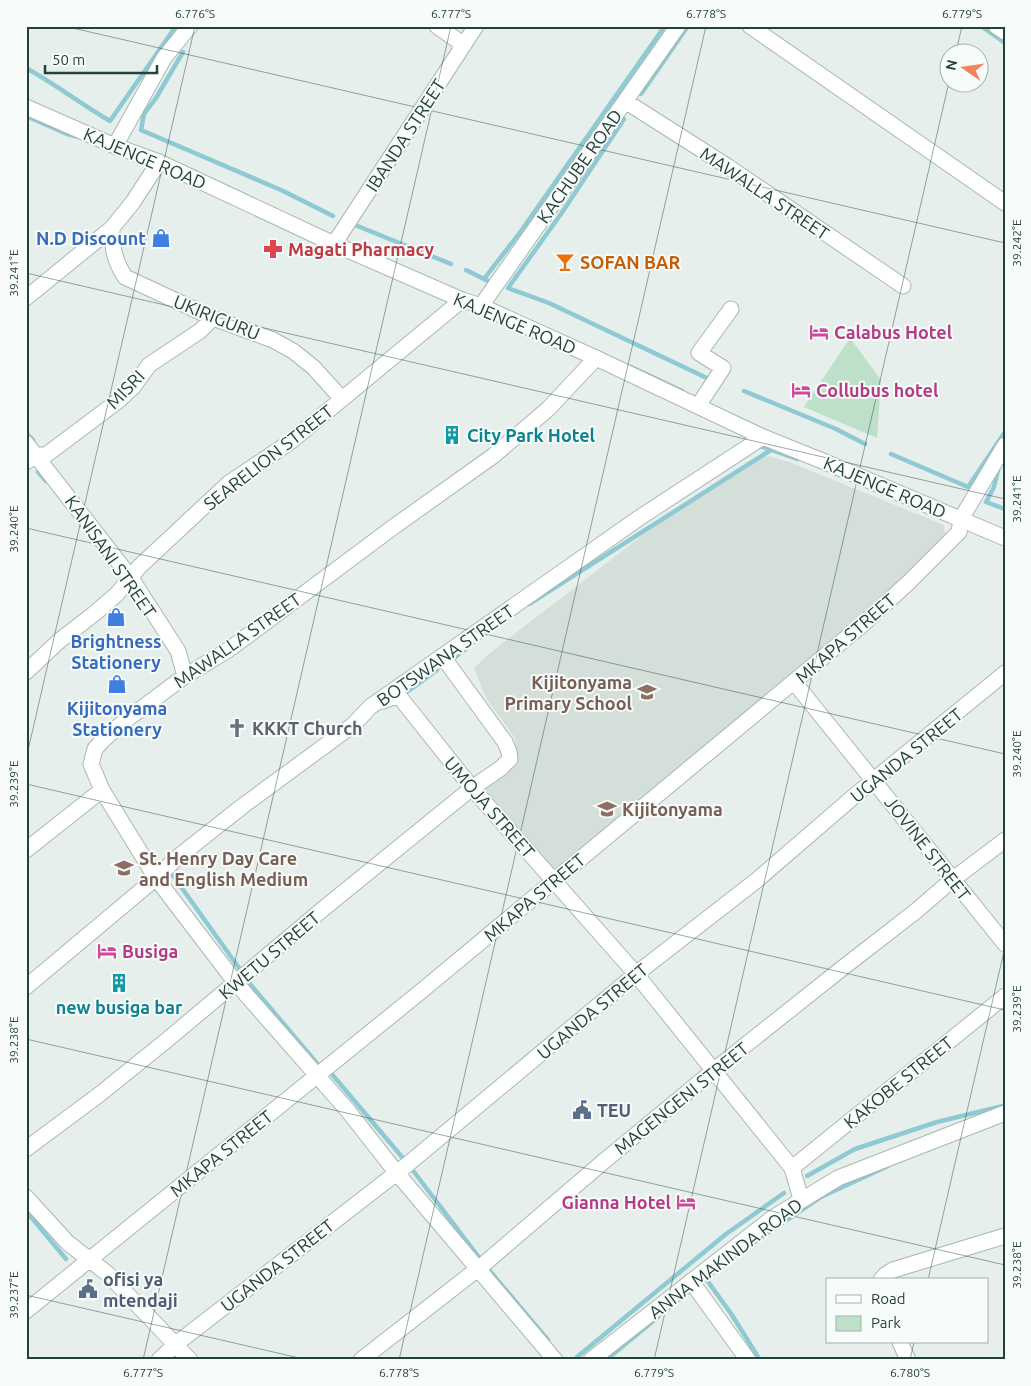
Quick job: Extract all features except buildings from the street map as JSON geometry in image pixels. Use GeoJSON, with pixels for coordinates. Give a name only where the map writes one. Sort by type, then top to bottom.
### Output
{"type":"FeatureCollection","features":[{"type":"Feature","properties":{"kind":"street"},"geometry":{"type":"LineString","coordinates":[[115,146],[164,58],[190,26]]}},
{"type":"Feature","properties":{"kind":"street"},"geometry":{"type":"LineString","coordinates":[[437,26],[464,45]]}},
{"type":"Feature","properties":{"kind":"street","name":"IBANDA STREET"},"geometry":{"type":"LineString","coordinates":[[334,244],[476,26]]}},
{"type":"Feature","properties":{"kind":"street","name":"KACHUBE ROAD"},"geometry":{"type":"LineString","coordinates":[[480,306],[678,26]]}},
{"type":"Feature","properties":{"kind":"street"},"geometry":{"type":"LineString","coordinates":[[750,26],[1005,203]]}},
{"type":"Feature","properties":{"kind":"street"},"geometry":{"type":"LineString","coordinates":[[996,26],[1005,32]]}},
{"type":"Feature","properties":{"kind":"street","name":"MAWALLA STREET"},"geometry":{"type":"LineString","coordinates":[[625,101],[727,166],[903,286]]}},
{"type":"Feature","properties":{"kind":"street","name":"KAJENGE ROAD"},"geometry":{"type":"LineString","coordinates":[[26,107],[115,146],[159,162],[334,244],[596,358],[763,437],[1005,538]]}},
{"type":"Feature","properties":{"kind":"street"},"geometry":{"type":"LineString","coordinates":[[26,298],[112,228],[133,202],[159,162]]}},
{"type":"Feature","properties":{"kind":"street","name":"UKIRIGURU"},"geometry":{"type":"LineString","coordinates":[[112,228],[112,242],[118,266],[125,276],[213,318],[273,340],[293,351],[313,367],[342,399]]}},
{"type":"Feature","properties":{"kind":"street","name":"SEARELION STREET"},"geometry":{"type":"LineString","coordinates":[[26,672],[59,641],[108,602],[140,567],[229,484],[290,442],[462,300]]}},
{"type":"Feature","properties":{"kind":"street"},"geometry":{"type":"LineString","coordinates":[[698,406],[723,368],[699,353],[731,308]]}},
{"type":"Feature","properties":{"kind":"street","name":"MISRI"},"geometry":{"type":"LineString","coordinates":[[30,453],[46,455],[118,401],[133,387],[149,365],[200,331],[213,318]]}},
{"type":"Feature","properties":{"kind":"street","name":"MAWALLA STREET"},"geometry":{"type":"LineString","coordinates":[[555,1360],[396,1172],[364,1130],[236,983],[156,878],[102,790],[91,764],[95,749],[126,720],[185,676],[250,634],[392,528],[493,456],[548,409],[596,358]]}},
{"type":"Feature","properties":{"kind":"street","name":"BOTSWANA STREET"},"geometry":{"type":"LineString","coordinates":[[26,987],[156,878],[178,857],[244,805],[353,725],[370,707],[632,523],[763,437]]}},
{"type":"Feature","properties":{"kind":"street","name":"MKAPA STREET"},"geometry":{"type":"LineString","coordinates":[[26,1311],[316,1077],[862,625],[907,584],[959,532],[961,519],[1005,445]]}},
{"type":"Feature","properties":{"kind":"street","name":"KANISANI STREET"},"geometry":{"type":"LineString","coordinates":[[30,453],[131,578],[178,651],[185,676]]}},
{"type":"Feature","properties":{"kind":"street","name":"KWETU STREET"},"geometry":{"type":"LineString","coordinates":[[26,1149],[100,1094],[472,788],[501,768],[510,759],[505,742],[443,657]]}},
{"type":"Feature","properties":{"kind":"street","name":"UGANDA STREET"},"geometry":{"type":"LineString","coordinates":[[158,1360],[396,1172],[636,974],[757,880],[859,792],[1005,673]]}},
{"type":"Feature","properties":{"kind":"street","name":"JOVINE STREET"},"geometry":{"type":"LineString","coordinates":[[794,682],[875,780],[952,880],[1005,944]]}},
{"type":"Feature","properties":{"kind":"street","name":"UMOJA STREET"},"geometry":{"type":"LineString","coordinates":[[370,707],[398,695],[472,788],[636,974],[792,1168],[801,1199]]}},
{"type":"Feature","properties":{"kind":"street"},"geometry":{"type":"LineString","coordinates":[[26,850],[102,790]]}},
{"type":"Feature","properties":{"kind":"street","name":"MAGENGENI STREET"},"geometry":{"type":"LineString","coordinates":[[361,1360],[478,1269],[713,1071],[916,911],[952,880],[1005,840]]}},
{"type":"Feature","properties":{"kind":"street","name":"KAKOBE STREET"},"geometry":{"type":"LineString","coordinates":[[792,1168],[1005,996]]}},
{"type":"Feature","properties":{"kind":"street","name":"ANNA MAKINDA ROAD"},"geometry":{"type":"LineString","coordinates":[[591,1360],[771,1218],[801,1199],[838,1178],[1005,1113]]}},
{"type":"Feature","properties":{"kind":"street"},"geometry":{"type":"LineString","coordinates":[[26,1197],[68,1244],[108,1274],[190,1360]]}},
{"type":"Feature","properties":{"kind":"street"},"geometry":{"type":"LineString","coordinates":[[883,1278],[893,1270],[1005,1236]]}},
{"type":"Feature","properties":{"kind":"street"},"geometry":{"type":"LineString","coordinates":[[691,1281],[748,1360]]}},
{"type":"Feature","properties":{"kind":"street"},"geometry":{"type":"LineString","coordinates":[[901,1344],[908,1360]]}},
{"type":"Feature","properties":{"kind":"shaded area","name":"Kijitonyama Primary School"},"geometry":{"type":"Polygon","coordinates":[[[768,456],[789,462],[944,525],[947,552],[560,882],[483,787],[517,765],[515,738],[486,698],[474,668],[490,653],[661,521],[747,463],[768,456]]]}},
{"type":"Feature","properties":{"kind":"green space"},"geometry":{"type":"Polygon","coordinates":[[[850,338],[881,380],[877,438],[804,407],[850,338]]]}},
{"type":"Feature","properties":{"kind":"waterway"},"geometry":{"type":"LineString","coordinates":[[26,68],[110,121],[176,26]]}},
{"type":"Feature","properties":{"kind":"waterway"},"geometry":{"type":"LineString","coordinates":[[641,94],[688,26]]}},
{"type":"Feature","properties":{"kind":"waterway"},"geometry":{"type":"LineString","coordinates":[[981,26],[1005,43]]}},
{"type":"Feature","properties":{"kind":"waterway"},"geometry":{"type":"LineString","coordinates":[[484,279],[521,231],[662,30]]}},
{"type":"Feature","properties":{"kind":"waterway"},"geometry":{"type":"LineString","coordinates":[[183,52],[156,98],[144,114],[141,130],[281,190],[333,216]]}},
{"type":"Feature","properties":{"kind":"waterway"},"geometry":{"type":"LineString","coordinates":[[26,116],[67,134],[79,137]]}},
{"type":"Feature","properties":{"kind":"waterway"},"geometry":{"type":"LineString","coordinates":[[624,119],[561,214],[508,288],[549,303],[711,380]]}},
{"type":"Feature","properties":{"kind":"waterway"},"geometry":{"type":"LineString","coordinates":[[355,225],[451,264]]}},
{"type":"Feature","properties":{"kind":"waterway"},"geometry":{"type":"LineString","coordinates":[[466,270],[488,281]]}},
{"type":"Feature","properties":{"kind":"waterway"},"geometry":{"type":"LineString","coordinates":[[631,367],[682,391]]}},
{"type":"Feature","properties":{"kind":"waterway"},"geometry":{"type":"LineString","coordinates":[[744,391],[836,429],[865,444]]}},
{"type":"Feature","properties":{"kind":"waterway"},"geometry":{"type":"LineString","coordinates":[[891,454],[968,487],[1005,432]]}},
{"type":"Feature","properties":{"kind":"waterway"},"geometry":{"type":"LineString","coordinates":[[26,433],[33,440]]}},
{"type":"Feature","properties":{"kind":"waterway"},"geometry":{"type":"LineString","coordinates":[[760,446],[798,459]]}},
{"type":"Feature","properties":{"kind":"waterway"},"geometry":{"type":"LineString","coordinates":[[529,604],[771,450]]}},
{"type":"Feature","properties":{"kind":"waterway"},"geometry":{"type":"LineString","coordinates":[[999,466],[994,487],[986,502],[1005,509]]}},
{"type":"Feature","properties":{"kind":"waterway"},"geometry":{"type":"LineString","coordinates":[[38,472],[46,481]]}},
{"type":"Feature","properties":{"kind":"waterway"},"geometry":{"type":"LineString","coordinates":[[131,588],[133,599],[143,608]]}},
{"type":"Feature","properties":{"kind":"waterway"},"geometry":{"type":"LineString","coordinates":[[453,659],[468,647]]}},
{"type":"Feature","properties":{"kind":"waterway"},"geometry":{"type":"LineString","coordinates":[[407,692],[437,670]]}},
{"type":"Feature","properties":{"kind":"waterway"},"geometry":{"type":"LineString","coordinates":[[169,870],[239,968]]}},
{"type":"Feature","properties":{"kind":"waterway"},"geometry":{"type":"LineString","coordinates":[[250,984],[321,1068]]}},
{"type":"Feature","properties":{"kind":"waterway"},"geometry":{"type":"LineString","coordinates":[[326,1072],[330,1072],[408,1164],[484,1264],[548,1340]]}},
{"type":"Feature","properties":{"kind":"waterway"},"geometry":{"type":"LineString","coordinates":[[807,1176],[855,1149],[937,1122],[1003,1106]]}},
{"type":"Feature","properties":{"kind":"waterway"},"geometry":{"type":"LineString","coordinates":[[747,1247],[821,1197],[888,1166]]}},
{"type":"Feature","properties":{"kind":"waterway"},"geometry":{"type":"LineString","coordinates":[[577,1357],[726,1234],[784,1193]]}},
{"type":"Feature","properties":{"kind":"waterway"},"geometry":{"type":"LineString","coordinates":[[26,1211],[66,1259]]}},
{"type":"Feature","properties":{"kind":"waterway"},"geometry":{"type":"LineString","coordinates":[[704,1276],[732,1315],[760,1360]]}},
{"type":"Feature","properties":{"kind":"waterway"},"geometry":{"type":"LineString","coordinates":[[606,1360],[658,1317]]}},
{"type":"Feature","properties":{"kind":"place","name":"N.D Discount"},"geometry":{"type":"Point","coordinates":[161,238]}},
{"type":"Feature","properties":{"kind":"place","name":"Magati Pharmacy"},"geometry":{"type":"Point","coordinates":[273,249]}},
{"type":"Feature","properties":{"kind":"place","name":"SOFAN BAR"},"geometry":{"type":"Point","coordinates":[565,262]}},
{"type":"Feature","properties":{"kind":"place","name":"Calabus Hotel"},"geometry":{"type":"Point","coordinates":[819,332]}},
{"type":"Feature","properties":{"kind":"place","name":"Collubus hotel"},"geometry":{"type":"Point","coordinates":[801,390]}},
{"type":"Feature","properties":{"kind":"place","name":"City Park Hotel"},"geometry":{"type":"Point","coordinates":[452,435]}},
{"type":"Feature","properties":{"kind":"place","name":"Brightness Stationery"},"geometry":{"type":"Point","coordinates":[116,617]}},
{"type":"Feature","properties":{"kind":"place","name":"Kijitonyama Stationery"},"geometry":{"type":"Point","coordinates":[117,684]}},
{"type":"Feature","properties":{"kind":"place","name":"Kijitonyama Primary School"},"geometry":{"type":"Point","coordinates":[647,692]}},
{"type":"Feature","properties":{"kind":"place","name":"KKKT Church"},"geometry":{"type":"Point","coordinates":[237,728]}},
{"type":"Feature","properties":{"kind":"place","name":"Kijitonyama"},"geometry":{"type":"Point","coordinates":[607,809]}},
{"type":"Feature","properties":{"kind":"place","name":"St. Henry Day Care and English Medium"},"geometry":{"type":"Point","coordinates":[124,868]}},
{"type":"Feature","properties":{"kind":"place","name":"Busiga"},"geometry":{"type":"Point","coordinates":[107,951]}},
{"type":"Feature","properties":{"kind":"place","name":"new busiga bar"},"geometry":{"type":"Point","coordinates":[119,983]}},
{"type":"Feature","properties":{"kind":"place","name":"TEU"},"geometry":{"type":"Point","coordinates":[582,1110]}},
{"type":"Feature","properties":{"kind":"place","name":"Gianna Hotel"},"geometry":{"type":"Point","coordinates":[686,1202]}},
{"type":"Feature","properties":{"kind":"place","name":"ofisi ya mtendaji"},"geometry":{"type":"Point","coordinates":[88,1289]}}]}
